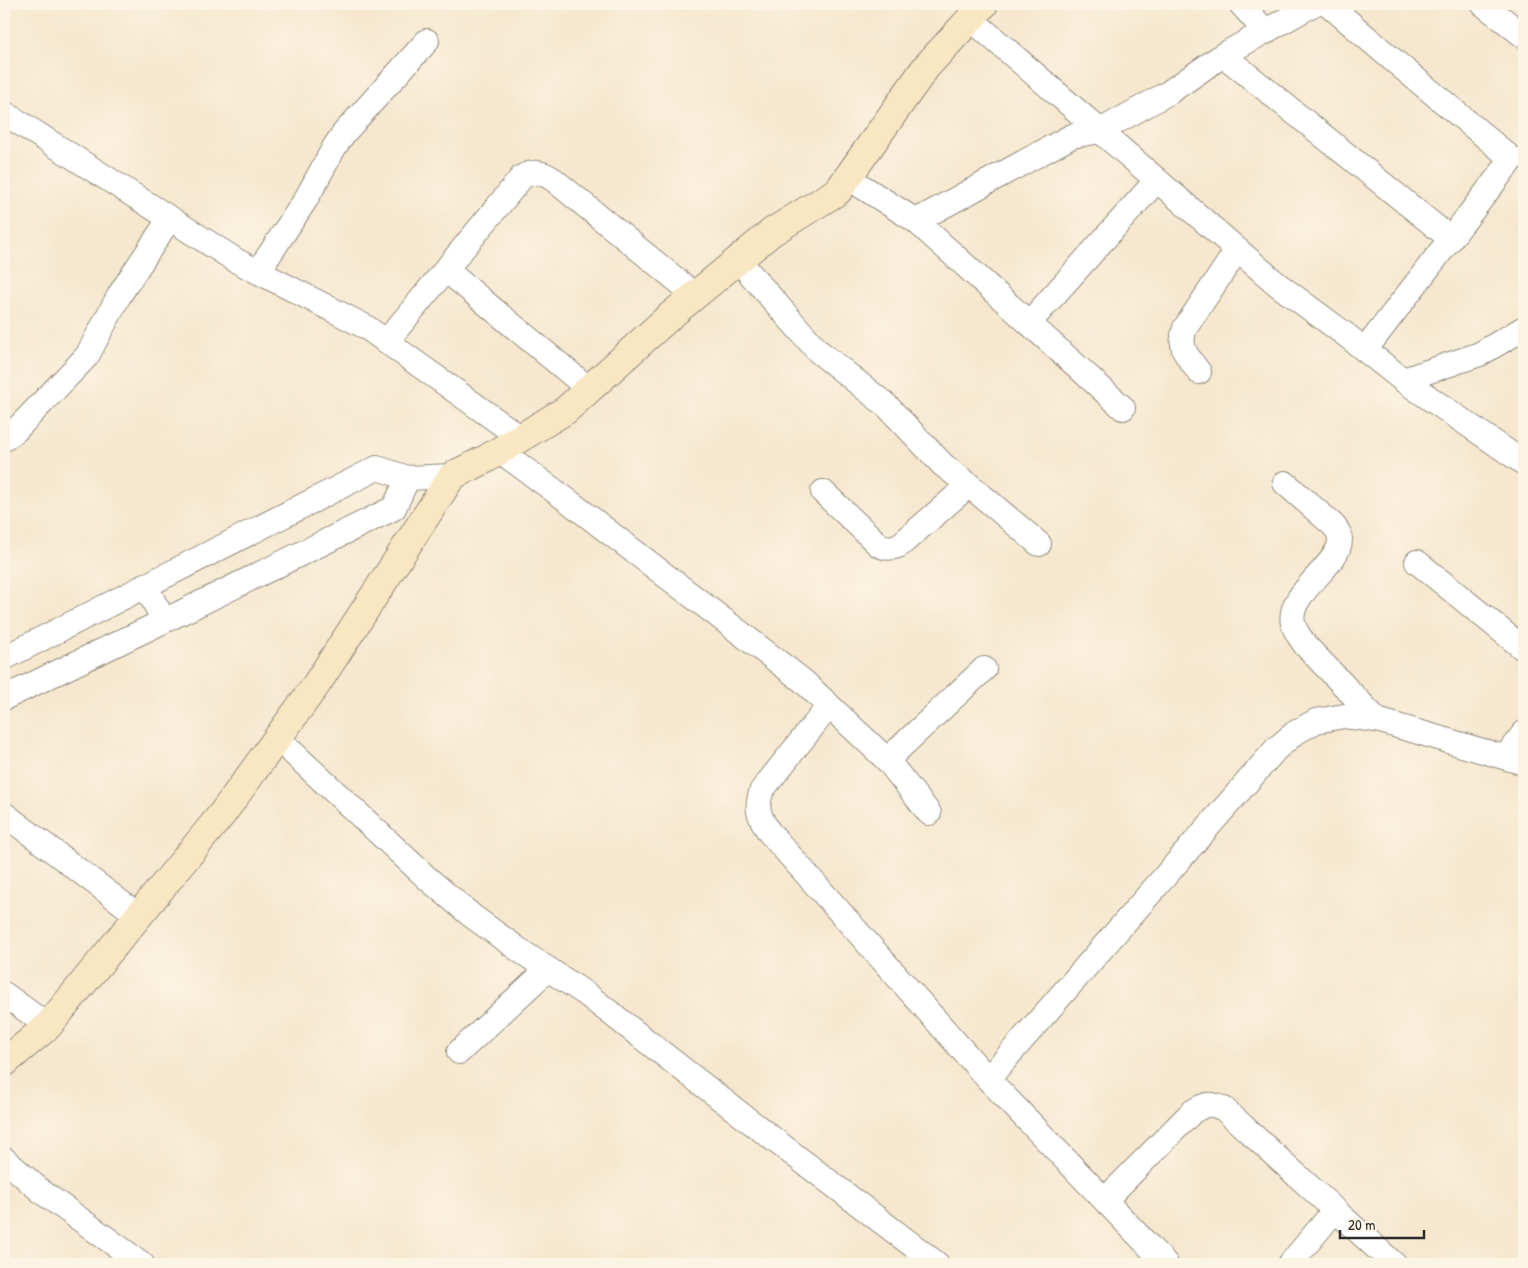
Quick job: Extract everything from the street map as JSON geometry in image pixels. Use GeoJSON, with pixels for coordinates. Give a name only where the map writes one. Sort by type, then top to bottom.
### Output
{"type":"FeatureCollection","features":[{"type":"Feature","properties":{"kind":"street"},"geometry":{"type":"LineString","coordinates":[[1241,4],[1266,32]]}},
{"type":"Feature","properties":{"kind":"street"},"geometry":{"type":"LineString","coordinates":[[916,221],[1072,136],[1100,131],[1168,93],[1223,55],[1314,4]]}},
{"type":"Feature","properties":{"kind":"street"},"geometry":{"type":"LineString","coordinates":[[1328,4],[1394,61],[1518,152],[1365,350]]}},
{"type":"Feature","properties":{"kind":"street"},"geometry":{"type":"LineString","coordinates":[[1483,4],[1524,36]]}},
{"type":"Feature","properties":{"kind":"street"},"geometry":{"type":"LineString","coordinates":[[4,658],[377,468],[408,478],[452,476],[566,410],[695,294],[772,232],[838,190],[926,67],[978,11],[1100,131],[1277,284],[1403,380],[1524,463]]}},
{"type":"Feature","properties":{"kind":"street"},"geometry":{"type":"LineString","coordinates":[[258,272],[306,199],[330,154],[344,133],[426,41]]}},
{"type":"Feature","properties":{"kind":"street"},"geometry":{"type":"LineString","coordinates":[[1223,55],[1451,239]]}},
{"type":"Feature","properties":{"kind":"street"},"geometry":{"type":"LineString","coordinates":[[4,113],[237,261],[366,327],[386,342],[510,444],[567,500],[803,681],[887,760],[929,813]]}},
{"type":"Feature","properties":{"kind":"street"},"geometry":{"type":"LineString","coordinates":[[386,342],[522,177],[529,173],[537,172],[554,180],[695,294]]}},
{"type":"Feature","properties":{"kind":"street"},"geometry":{"type":"LineString","coordinates":[[847,177],[916,221],[1123,408]]}},
{"type":"Feature","properties":{"kind":"street"},"geometry":{"type":"LineString","coordinates":[[1029,323],[1157,180]]}},
{"type":"Feature","properties":{"kind":"street"},"geometry":{"type":"LineString","coordinates":[[4,439],[15,431],[87,356],[120,294],[170,218]]}},
{"type":"Feature","properties":{"kind":"street"},"geometry":{"type":"LineString","coordinates":[[1199,372],[1187,356],[1181,339],[1185,328],[1237,250]]}},
{"type":"Feature","properties":{"kind":"street"},"geometry":{"type":"LineString","coordinates":[[738,260],[818,351],[887,406],[943,466],[969,485],[1039,544]]}},
{"type":"Feature","properties":{"kind":"street"},"geometry":{"type":"LineString","coordinates":[[446,270],[589,389]]}},
{"type":"Feature","properties":{"kind":"street"},"geometry":{"type":"LineString","coordinates":[[1403,380],[1480,354],[1524,328]]}},
{"type":"Feature","properties":{"kind":"street"},"geometry":{"type":"LineString","coordinates":[[4,1064],[48,1026],[222,814],[316,685],[452,476]]}},
{"type":"Feature","properties":{"kind":"street"},"geometry":{"type":"LineString","coordinates":[[4,698],[394,508],[408,478]]}},
{"type":"Feature","properties":{"kind":"street"},"geometry":{"type":"LineString","coordinates":[[1285,483],[1339,532],[1340,539],[1336,552],[1300,596],[1294,609],[1292,621],[1296,633],[1306,646],[1377,720]]}},
{"type":"Feature","properties":{"kind":"street"},"geometry":{"type":"LineString","coordinates":[[823,492],[873,540],[886,548],[892,548],[900,545],[969,485]]}},
{"type":"Feature","properties":{"kind":"street"},"geometry":{"type":"LineString","coordinates":[[1417,562],[1524,649]]}},
{"type":"Feature","properties":{"kind":"street"},"geometry":{"type":"LineString","coordinates":[[145,586],[164,621]]}},
{"type":"Feature","properties":{"kind":"street"},"geometry":{"type":"LineString","coordinates":[[887,760],[984,669]]}},
{"type":"Feature","properties":{"kind":"street"},"geometry":{"type":"LineString","coordinates":[[829,706],[762,790],[757,803],[760,816],[768,832],[988,1079],[1166,1264]]}},
{"type":"Feature","properties":{"kind":"street"},"geometry":{"type":"LineString","coordinates":[[988,1079],[1276,749],[1295,733],[1316,721],[1344,716],[1377,720],[1515,760],[1524,733]]}},
{"type":"Feature","properties":{"kind":"street"},"geometry":{"type":"LineString","coordinates":[[277,738],[427,878],[472,916],[586,994],[936,1264]]}},
{"type":"Feature","properties":{"kind":"street"},"geometry":{"type":"LineString","coordinates":[[4,814],[139,916]]}},
{"type":"Feature","properties":{"kind":"street"},"geometry":{"type":"LineString","coordinates":[[459,1052],[548,969]]}},
{"type":"Feature","properties":{"kind":"street"},"geometry":{"type":"LineString","coordinates":[[4,994],[48,1026]]}},
{"type":"Feature","properties":{"kind":"street"},"geometry":{"type":"LineString","coordinates":[[1105,1200],[1192,1112],[1204,1104],[1215,1104],[1229,1114],[1394,1264]]}},
{"type":"Feature","properties":{"kind":"street"},"geometry":{"type":"LineString","coordinates":[[4,1160],[42,1192],[142,1264]]}},
{"type":"Feature","properties":{"kind":"street"},"geometry":{"type":"LineString","coordinates":[[1290,1264],[1335,1210]]}}]}
